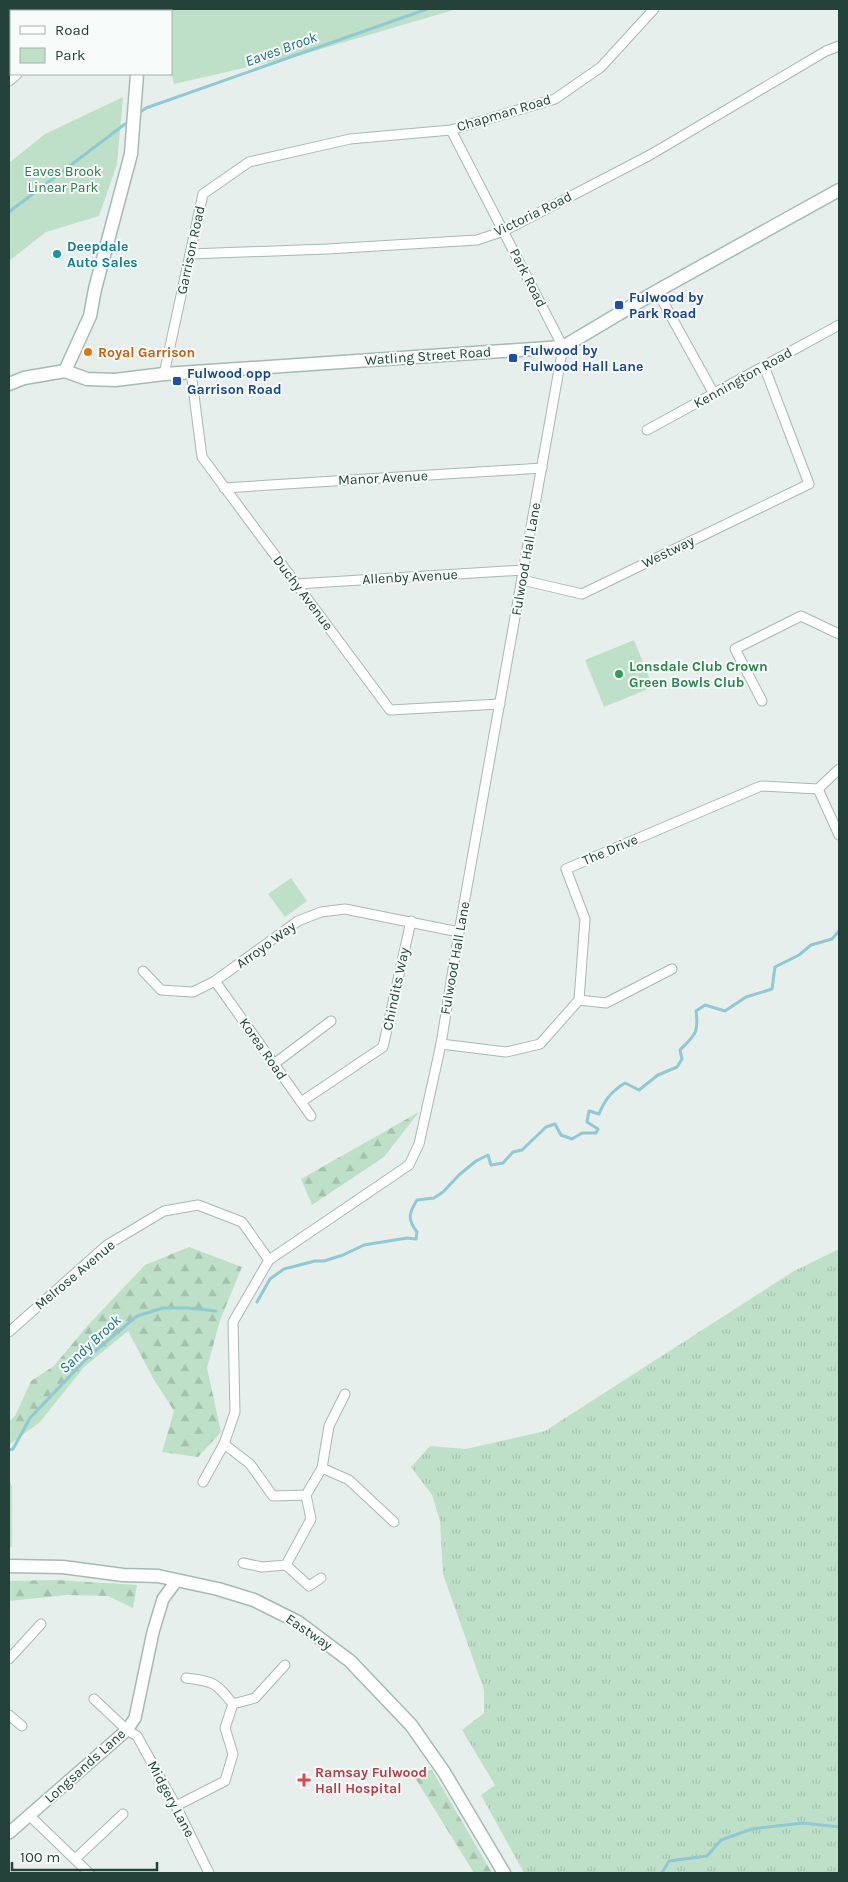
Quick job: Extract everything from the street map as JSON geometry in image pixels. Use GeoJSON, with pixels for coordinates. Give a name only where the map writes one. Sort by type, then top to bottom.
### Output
{"type":"FeatureCollection","features":[{"type":"Feature","properties":{"kind":"main road"},"geometry":{"type":"LineString","coordinates":[[65,371],[90,316],[104,254],[131,154],[136,75]]}},
{"type":"Feature","properties":{"kind":"main road","name":"Watling Street Road"},"geometry":{"type":"LineString","coordinates":[[9,384],[24,378],[65,371],[86,379],[115,380],[191,372],[563,347],[657,291],[839,190]]}},
{"type":"Feature","properties":{"kind":"main road","name":"Eastway"},"geometry":{"type":"LineString","coordinates":[[9,1566],[64,1567],[123,1575],[158,1576],[218,1589],[254,1600],[298,1622],[350,1661],[411,1725],[444,1772],[504,1873]]}},
{"type":"Feature","properties":{"kind":"street","name":"Chapman Road"},"geometry":{"type":"LineString","coordinates":[[350,139],[451,130],[555,99],[601,67],[654,9]]}},
{"type":"Feature","properties":{"kind":"street","name":"Victoria Road"},"geometry":{"type":"LineString","coordinates":[[190,254],[327,249],[477,240],[504,231],[650,155],[826,51],[839,46]]}},
{"type":"Feature","properties":{"kind":"street","name":"Park Road"},"geometry":{"type":"LineString","coordinates":[[451,130],[563,347]]}},
{"type":"Feature","properties":{"kind":"street","name":"Garrison Road"},"geometry":{"type":"LineString","coordinates":[[164,374],[203,194],[248,162],[350,139]]}},
{"type":"Feature","properties":{"kind":"street"},"geometry":{"type":"LineString","coordinates":[[657,291],[714,394]]}},
{"type":"Feature","properties":{"kind":"street","name":"Kennington Road"},"geometry":{"type":"LineString","coordinates":[[647,430],[839,326]]}},
{"type":"Feature","properties":{"kind":"street","name":"Fulwood Hall Lane"},"geometry":{"type":"LineString","coordinates":[[203,1482],[224,1444],[235,1412],[233,1322],[269,1260],[409,1165],[419,1144],[441,1044],[459,932],[563,347]]}},
{"type":"Feature","properties":{"kind":"street","name":"Westway"},"geometry":{"type":"LineString","coordinates":[[522,580],[582,594],[809,484],[764,366]]}},
{"type":"Feature","properties":{"kind":"street","name":"Duchy Avenue"},"geometry":{"type":"LineString","coordinates":[[191,372],[202,458],[390,710],[500,704]]}},
{"type":"Feature","properties":{"kind":"street","name":"Manor Avenue"},"geometry":{"type":"LineString","coordinates":[[224,488],[542,468]]}},
{"type":"Feature","properties":{"kind":"street","name":"Allenby Avenue"},"geometry":{"type":"LineString","coordinates":[[296,584],[524,570]]}},
{"type":"Feature","properties":{"kind":"street"},"geometry":{"type":"LineString","coordinates":[[762,701],[735,648],[801,616],[839,634]]}},
{"type":"Feature","properties":{"kind":"street"},"geometry":{"type":"LineString","coordinates":[[839,769],[818,790],[839,835]]}},
{"type":"Feature","properties":{"kind":"street","name":"The Drive"},"geometry":{"type":"LineString","coordinates":[[578,1000],[586,919],[566,869],[761,786],[818,790]]}},
{"type":"Feature","properties":{"kind":"street","name":"Arroyo Way"},"geometry":{"type":"LineString","coordinates":[[143,971],[161,990],[193,992],[215,981],[298,921],[321,912],[345,909],[459,932]]}},
{"type":"Feature","properties":{"kind":"street","name":"Chindits Way"},"geometry":{"type":"LineString","coordinates":[[301,1102],[383,1047],[411,921]]}},
{"type":"Feature","properties":{"kind":"street"},"geometry":{"type":"LineString","coordinates":[[441,1044],[506,1052],[540,1044],[578,1000],[606,1003],[672,969]]}},
{"type":"Feature","properties":{"kind":"street","name":"Korea Road"},"geometry":{"type":"LineString","coordinates":[[215,981],[310,1116]]}},
{"type":"Feature","properties":{"kind":"street"},"geometry":{"type":"LineString","coordinates":[[274,1064],[332,1021]]}},
{"type":"Feature","properties":{"kind":"street","name":"Melrose Avenue"},"geometry":{"type":"LineString","coordinates":[[9,1332],[107,1245],[164,1211],[198,1205],[242,1222],[269,1260]]}},
{"type":"Feature","properties":{"kind":"street"},"geometry":{"type":"LineString","coordinates":[[286,1565],[312,1519],[306,1495],[322,1468],[329,1426],[345,1394]]}},
{"type":"Feature","properties":{"kind":"street"},"geometry":{"type":"LineString","coordinates":[[224,1444],[250,1464],[273,1496],[306,1495]]}},
{"type":"Feature","properties":{"kind":"street"},"geometry":{"type":"LineString","coordinates":[[322,1468],[349,1480],[394,1522]]}},
{"type":"Feature","properties":{"kind":"street"},"geometry":{"type":"LineString","coordinates":[[243,1563],[262,1567],[286,1565],[309,1586],[321,1578]]}},
{"type":"Feature","properties":{"kind":"street","name":"Longsands Lane"},"geometry":{"type":"LineString","coordinates":[[158,1576],[163,1599]]}},
{"type":"Feature","properties":{"kind":"street","name":"Longsands Lane"},"geometry":{"type":"LineString","coordinates":[[9,1833],[127,1730],[135,1718],[153,1632],[163,1599],[177,1580]]}},
{"type":"Feature","properties":{"kind":"street"},"geometry":{"type":"LineString","coordinates":[[9,1658],[41,1624]]}},
{"type":"Feature","properties":{"kind":"street"},"geometry":{"type":"LineString","coordinates":[[233,1704],[255,1698],[286,1665]]}},
{"type":"Feature","properties":{"kind":"street"},"geometry":{"type":"LineString","coordinates":[[186,1678],[209,1680],[221,1689],[233,1704]]}},
{"type":"Feature","properties":{"kind":"street","name":"Midgery Lane"},"geometry":{"type":"LineString","coordinates":[[94,1699],[127,1730],[137,1736],[176,1806],[209,1873]]}},
{"type":"Feature","properties":{"kind":"street"},"geometry":{"type":"LineString","coordinates":[[176,1806],[225,1781],[233,1754],[225,1728],[233,1704]]}},
{"type":"Feature","properties":{"kind":"street"},"geometry":{"type":"LineString","coordinates":[[9,1715],[22,1726]]}},
{"type":"Feature","properties":{"kind":"street"},"geometry":{"type":"LineString","coordinates":[[75,1859],[122,1814]]}},
{"type":"Feature","properties":{"kind":"street"},"geometry":{"type":"LineString","coordinates":[[30,1816],[89,1873]]}},
{"type":"Feature","properties":{"kind":"shaded area"},"geometry":{"type":"Polygon","coordinates":[[[9,9],[37,9],[10,10],[9,73],[9,9]]]}},
{"type":"Feature","properties":{"kind":"green space"},"geometry":{"type":"Polygon","coordinates":[[[457,9],[297,56],[174,84],[172,75],[172,10],[160,10],[457,9]]]}},
{"type":"Feature","properties":{"kind":"green space","name":"Eaves Brook Linear Park"},"geometry":{"type":"Polygon","coordinates":[[[123,97],[117,164],[99,216],[46,232],[9,261],[9,163],[45,134],[123,97]]]}},
{"type":"Feature","properties":{"kind":"green space","name":"Lonsdale Club Crown Green Bowls Club"},"geometry":{"type":"Polygon","coordinates":[[[634,640],[653,687],[604,707],[585,660],[634,640]]]}},
{"type":"Feature","properties":{"kind":"green space"},"geometry":{"type":"Polygon","coordinates":[[[291,878],[307,901],[285,917],[268,894],[291,878]]]}},
{"type":"Feature","properties":{"kind":"green space"},"geometry":{"type":"Polygon","coordinates":[[[419,1112],[384,1157],[312,1205],[301,1179],[419,1112]]]}},
{"type":"Feature","properties":{"kind":"green space"},"geometry":{"type":"Polygon","coordinates":[[[189,1247],[242,1267],[220,1320],[207,1368],[221,1432],[198,1457],[162,1452],[174,1411],[153,1378],[128,1331],[84,1367],[40,1422],[9,1445],[9,1421],[15,1416],[31,1381],[54,1366],[88,1325],[145,1265],[189,1247]]]}},
{"type":"Feature","properties":{"kind":"green space"},"geometry":{"type":"Polygon","coordinates":[[[839,1249],[839,1873],[524,1873],[481,1795],[495,1785],[462,1730],[484,1713],[484,1690],[443,1574],[440,1521],[432,1495],[411,1467],[430,1446],[466,1449],[545,1431],[794,1271],[839,1249]]]}},
{"type":"Feature","properties":{"kind":"green space"},"geometry":{"type":"Polygon","coordinates":[[[9,1479],[12,1487],[12,1547],[9,1547],[9,1479]]]}},
{"type":"Feature","properties":{"kind":"green space"},"geometry":{"type":"Polygon","coordinates":[[[55,1580],[137,1585],[133,1608],[108,1596],[67,1595],[9,1601],[9,1581],[55,1580]]]}},
{"type":"Feature","properties":{"kind":"green space"},"geometry":{"type":"Polygon","coordinates":[[[432,1770],[492,1873],[474,1873],[414,1776],[432,1770]]]}},
{"type":"Feature","properties":{"kind":"waterway","name":"Eaves Brook"},"geometry":{"type":"LineString","coordinates":[[142,111],[427,9]]}},
{"type":"Feature","properties":{"kind":"waterway","name":"Eaves Brook"},"geometry":{"type":"LineString","coordinates":[[9,212],[125,124]]}},
{"type":"Feature","properties":{"kind":"waterway"},"geometry":{"type":"LineString","coordinates":[[257,1302],[270,1279],[284,1269],[315,1261],[324,1261],[364,1245],[407,1238],[416,1239],[417,1232],[410,1220],[410,1216],[417,1200],[434,1198],[476,1161],[488,1155],[491,1165],[503,1163],[513,1152],[522,1150],[546,1127],[555,1124],[561,1135],[572,1139],[582,1133],[596,1133],[598,1129],[587,1122],[589,1111],[599,1114],[609,1096],[625,1083],[639,1090],[658,1075],[677,1067],[682,1059],[680,1050],[695,1033],[697,1024],[696,1011],[705,1005],[725,1011],[746,997],[772,989],[775,967],[799,955],[811,945],[832,939],[839,931]]}},
{"type":"Feature","properties":{"kind":"waterway","name":"Sandy Brook"},"geometry":{"type":"LineString","coordinates":[[9,1450],[13,1449],[30,1418],[87,1358],[137,1316],[163,1308],[216,1311]]}},
{"type":"Feature","properties":{"kind":"waterway"},"geometry":{"type":"LineString","coordinates":[[662,1873],[669,1861],[707,1856],[721,1840],[752,1829],[803,1823],[839,1827]]}},
{"type":"Feature","properties":{"kind":"place","name":"Deepdale Auto Sales"},"geometry":{"type":"Point","coordinates":[57,254]}},
{"type":"Feature","properties":{"kind":"place","name":"Fulwood by Park Road"},"geometry":{"type":"Point","coordinates":[619,305]}},
{"type":"Feature","properties":{"kind":"place","name":"Royal Garrison"},"geometry":{"type":"Point","coordinates":[88,352]}},
{"type":"Feature","properties":{"kind":"place","name":"Fulwood by Fulwood Hall Lane"},"geometry":{"type":"Point","coordinates":[513,358]}},
{"type":"Feature","properties":{"kind":"place","name":"Fulwood opp Garrison Road"},"geometry":{"type":"Point","coordinates":[177,381]}},
{"type":"Feature","properties":{"kind":"place","name":"Lonsdale Club Crown Green Bowls Club"},"geometry":{"type":"Point","coordinates":[619,674]}},
{"type":"Feature","properties":{"kind":"place","name":"Ramsay Fulwood Hall Hospital"},"geometry":{"type":"Point","coordinates":[304,1780]}}]}
